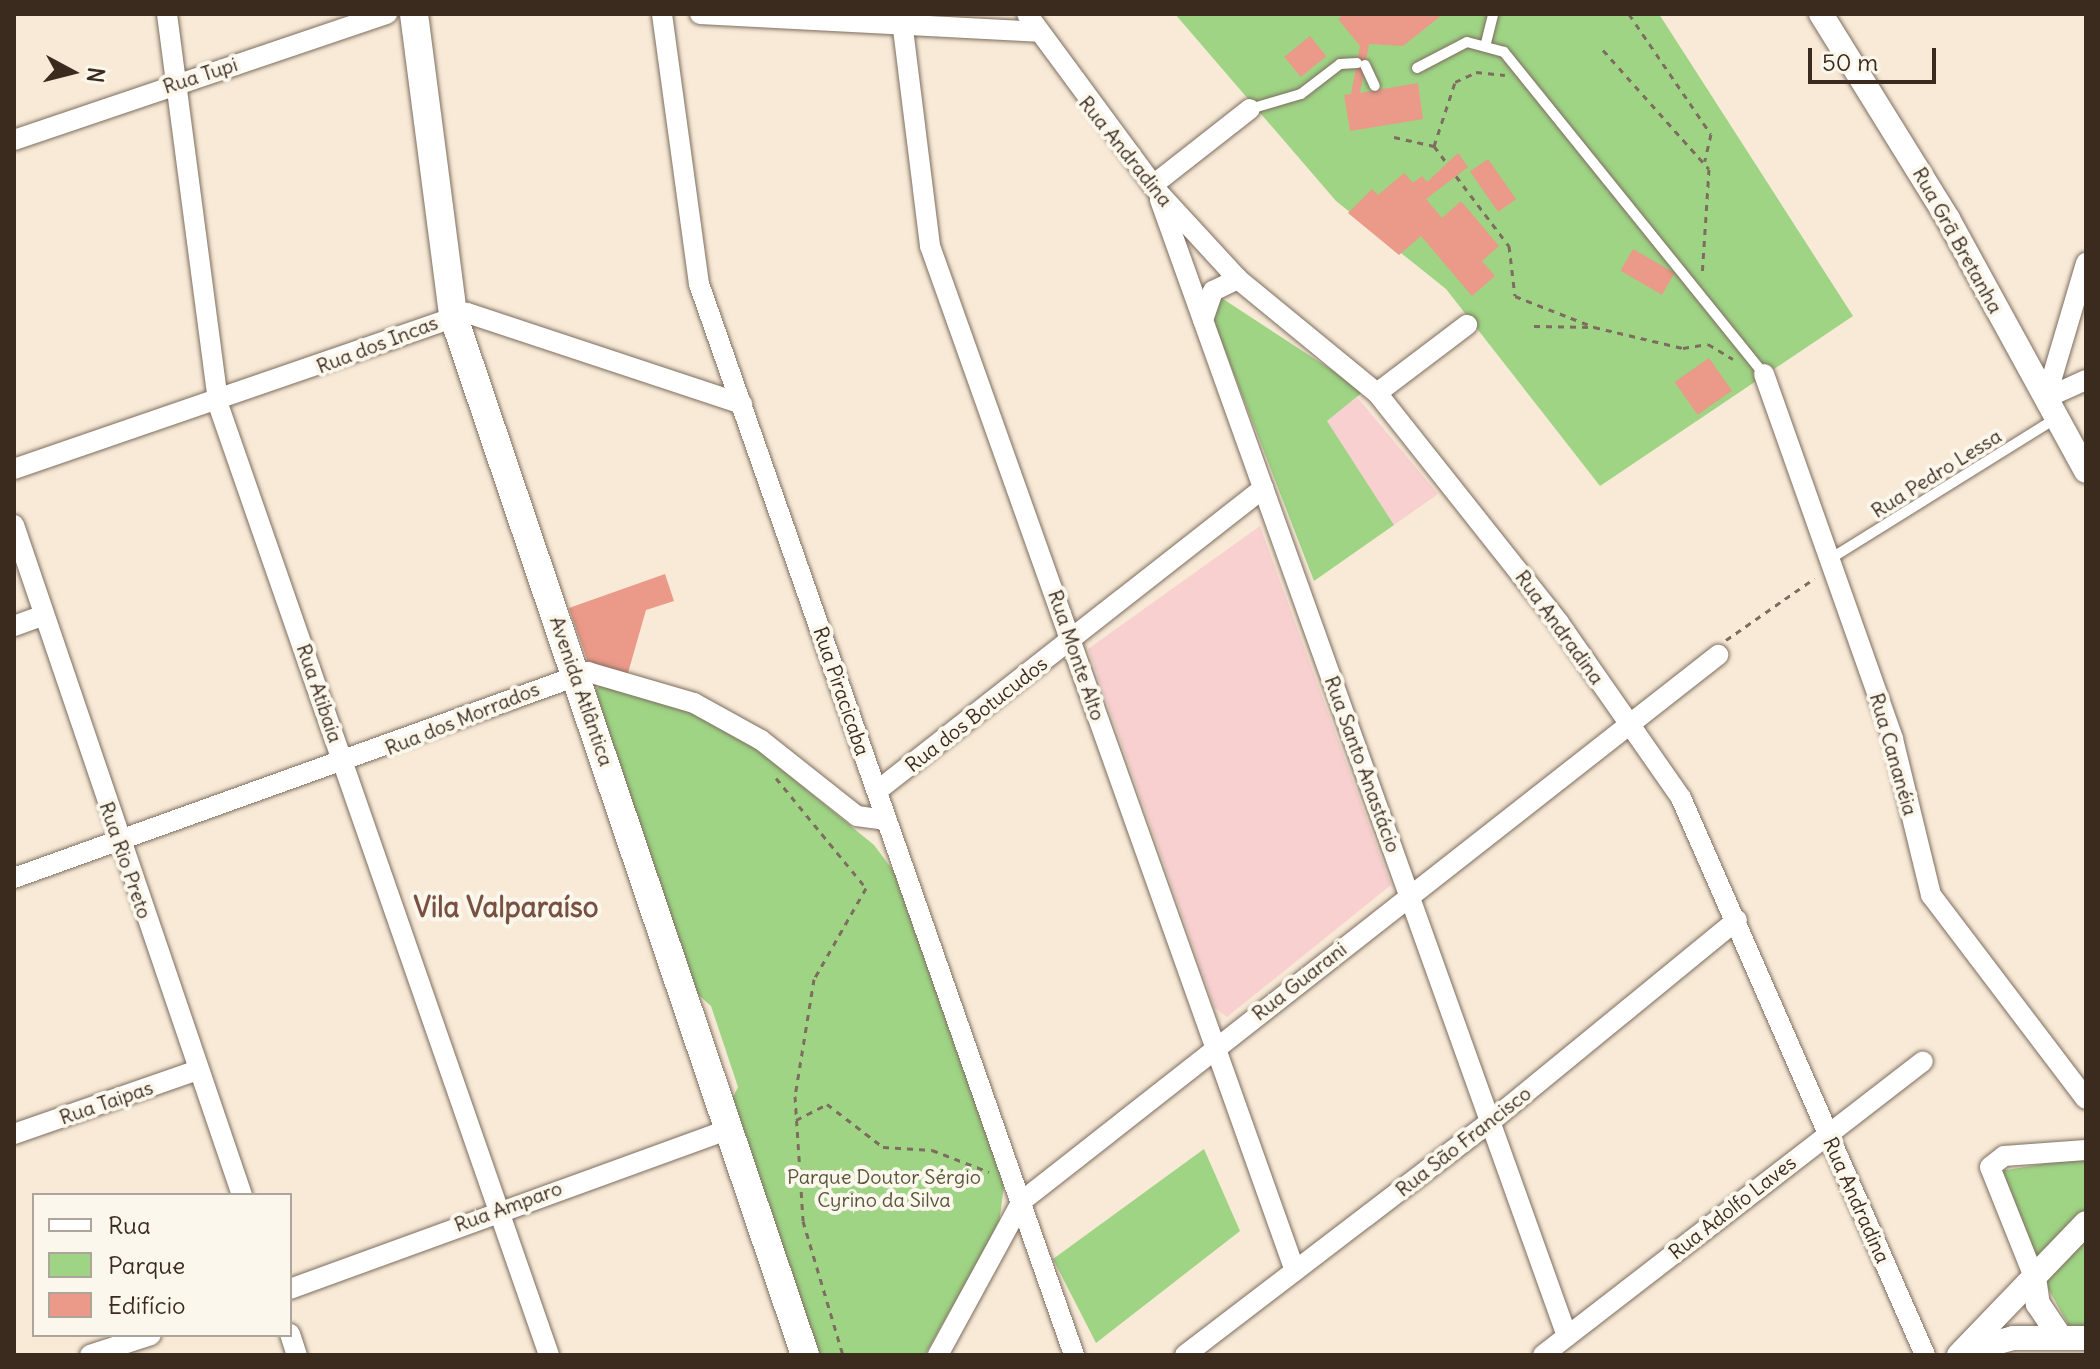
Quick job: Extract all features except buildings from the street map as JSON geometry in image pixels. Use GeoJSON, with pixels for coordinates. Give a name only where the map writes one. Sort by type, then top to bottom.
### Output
{"type":"FeatureCollection","features":[{"type":"Feature","properties":{"kind":"main road","name":"Avenida Atlântica"},"geometry":{"type":"LineString","coordinates":[[414,14],[453,315],[805,1355]]}},
{"type":"Feature","properties":{"kind":"street","name":"Rua Atibaia"},"geometry":{"type":"LineString","coordinates":[[167,14],[218,404],[549,1355]]}},
{"type":"Feature","properties":{"kind":"street","name":"Rua Tupi"},"geometry":{"type":"LineString","coordinates":[[14,140],[176,82],[387,14]]}},
{"type":"Feature","properties":{"kind":"street","name":"Rua Piracicaba"},"geometry":{"type":"LineString","coordinates":[[662,14],[695,268],[1074,1355]]}},
{"type":"Feature","properties":{"kind":"street"},"geometry":{"type":"LineString","coordinates":[[700,14],[903,29],[1038,32]]}},
{"type":"Feature","properties":{"kind":"street","name":"Rua Andradina"},"geometry":{"type":"LineString","coordinates":[[1027,14],[1155,188],[1238,279],[1377,393],[1629,723],[1690,815],[1925,1355]]}},
{"type":"Feature","properties":{"kind":"street","name":"Rua Grã Bretanha"},"geometry":{"type":"LineString","coordinates":[[1821,14],[1941,205],[2086,471]]}},
{"type":"Feature","properties":{"kind":"street","name":"Rua Monte Alto"},"geometry":{"type":"LineString","coordinates":[[903,29],[930,246],[1295,1271]]}},
{"type":"Feature","properties":{"kind":"street"},"geometry":{"type":"LineString","coordinates":[[1155,188],[1250,109]]}},
{"type":"Feature","properties":{"kind":"street","name":"Rua Santo Anastácio"},"geometry":{"type":"LineString","coordinates":[[1155,188],[1567,1336]]}},
{"type":"Feature","properties":{"kind":"street"},"geometry":{"type":"LineString","coordinates":[[2052,408],[2086,263]]}},
{"type":"Feature","properties":{"kind":"street"},"geometry":{"type":"LineString","coordinates":[[1203,324],[1213,291],[1238,279]]}},
{"type":"Feature","properties":{"kind":"street","name":"Rua dos Incas"},"geometry":{"type":"LineString","coordinates":[[14,469],[218,404],[453,315],[479,316],[742,404]]}},
{"type":"Feature","properties":{"kind":"street"},"geometry":{"type":"LineString","coordinates":[[1377,393],[1467,325]]}},
{"type":"Feature","properties":{"kind":"street","name":"Rua Cananéia"},"geometry":{"type":"LineString","coordinates":[[1762,369],[1834,561],[1897,753],[1931,895],[2086,1099]]}},
{"type":"Feature","properties":{"kind":"street"},"geometry":{"type":"LineString","coordinates":[[2052,408],[2086,380]]}},
{"type":"Feature","properties":{"kind":"street","name":"Rua dos Botucudos"},"geometry":{"type":"LineString","coordinates":[[877,791],[1263,488]]}},
{"type":"Feature","properties":{"kind":"street","name":"Rua Rio Preto"},"geometry":{"type":"LineString","coordinates":[[14,525],[42,616],[241,1193]]}},
{"type":"Feature","properties":{"kind":"street"},"geometry":{"type":"LineString","coordinates":[[14,626],[42,616]]}},
{"type":"Feature","properties":{"kind":"street","name":"Rua Guarani"},"geometry":{"type":"LineString","coordinates":[[938,1355],[1022,1201],[1214,1047],[1718,655]]}},
{"type":"Feature","properties":{"kind":"street"},"geometry":{"type":"LineString","coordinates":[[576,673],[682,698],[761,740],[857,816],[887,820]]}},
{"type":"Feature","properties":{"kind":"street","name":"Rua dos Morrados"},"geometry":{"type":"LineString","coordinates":[[14,878],[345,765],[576,673]]}},
{"type":"Feature","properties":{"kind":"street","name":"Rua São Francisco"},"geometry":{"type":"LineString","coordinates":[[1185,1355],[1490,1122],[1737,920]]}},
{"type":"Feature","properties":{"kind":"street","name":"Rua Adolfo Laves"},"geometry":{"type":"LineString","coordinates":[[1543,1355],[1923,1061]]}},
{"type":"Feature","properties":{"kind":"street","name":"Rua Taipas"},"geometry":{"type":"LineString","coordinates":[[14,1134],[198,1070]]}},
{"type":"Feature","properties":{"kind":"street","name":"Rua Amparo"},"geometry":{"type":"LineString","coordinates":[[292,1288],[499,1208],[729,1129]]}},
{"type":"Feature","properties":{"kind":"street"},"geometry":{"type":"LineString","coordinates":[[2060,1337],[2038,1304],[2034,1277],[1990,1167],[2004,1156],[2086,1150]]}},
{"type":"Feature","properties":{"kind":"street"},"geometry":{"type":"LineString","coordinates":[[1979,1352],[1999,1313],[2086,1223]]}},
{"type":"Feature","properties":{"kind":"street"},"geometry":{"type":"LineString","coordinates":[[90,1355],[145,1337]]}},
{"type":"Feature","properties":{"kind":"street"},"geometry":{"type":"LineString","coordinates":[[1979,1352],[2031,1337],[2086,1338]]}},
{"type":"Feature","properties":{"kind":"lane"},"geometry":{"type":"LineString","coordinates":[[1486,43],[1493,14]]}},
{"type":"Feature","properties":{"kind":"lane"},"geometry":{"type":"LineString","coordinates":[[1417,68],[1440,50],[1486,43],[1521,73],[1702,291],[1762,369]]}},
{"type":"Feature","properties":{"kind":"lane"},"geometry":{"type":"LineString","coordinates":[[1250,109],[1301,94],[1340,64],[1361,64],[1375,86]]}},
{"type":"Feature","properties":{"kind":"lane","name":"Rua Pedro Lessa"},"geometry":{"type":"LineString","coordinates":[[1834,561],[2052,408]]}},
{"type":"Feature","properties":{"kind":"path"},"geometry":{"type":"LineString","coordinates":[[1629,14],[1711,134],[1705,161]]}},
{"type":"Feature","properties":{"kind":"path"},"geometry":{"type":"LineString","coordinates":[[1603,50],[1705,161],[1711,179],[1702,291]]}},
{"type":"Feature","properties":{"kind":"path"},"geometry":{"type":"LineString","coordinates":[[1434,146],[1455,82],[1476,72],[1521,73]]}},
{"type":"Feature","properties":{"kind":"path"},"geometry":{"type":"LineString","coordinates":[[1394,137],[1434,146],[1446,162]]}},
{"type":"Feature","properties":{"kind":"path"},"geometry":{"type":"LineString","coordinates":[[1456,176],[1509,246],[1515,296],[1594,327],[1683,348],[1714,345],[1739,363],[1762,369]]}},
{"type":"Feature","properties":{"kind":"path"},"geometry":{"type":"LineString","coordinates":[[1534,326],[1594,327]]}},
{"type":"Feature","properties":{"kind":"path"},"geometry":{"type":"LineString","coordinates":[[1718,655],[1717,646],[1834,561]]}},
{"type":"Feature","properties":{"kind":"path"},"geometry":{"type":"LineString","coordinates":[[767,767],[866,888],[811,990],[796,1120],[803,1221],[843,1355]]}},
{"type":"Feature","properties":{"kind":"path"},"geometry":{"type":"LineString","coordinates":[[796,1120],[827,1104],[883,1147],[921,1147],[978,1171],[1010,1171]]}},
{"type":"Feature","properties":{"kind":"shaded area"},"geometry":{"type":"Polygon","coordinates":[[[1357,397],[1438,494],[1394,525],[1326,421],[1357,397]]]}},
{"type":"Feature","properties":{"kind":"shaded area"},"geometry":{"type":"Polygon","coordinates":[[[1260,526],[1391,885],[1227,1017],[1215,1008],[1088,649],[1260,526]]]}},
{"type":"Feature","properties":{"kind":"green space"},"geometry":{"type":"Polygon","coordinates":[[[1175,14],[1659,14],[1853,316],[1600,486],[1446,289],[1336,201],[1175,14]]]}},
{"type":"Feature","properties":{"kind":"green space"},"geometry":{"type":"Polygon","coordinates":[[[1220,297],[1364,391],[1327,421],[1394,525],[1314,581],[1210,312],[1220,297]]]}},
{"type":"Feature","properties":{"kind":"green space","name":"Parque Doutor Sérgio Cyrino da Silva"},"geometry":{"type":"Polygon","coordinates":[[[602,683],[688,710],[759,751],[874,845],[895,873],[1004,1185],[999,1224],[925,1355],[817,1355],[731,1101],[738,1087],[711,1006],[694,991],[593,693],[602,683]]]}},
{"type":"Feature","properties":{"kind":"green space"},"geometry":{"type":"Polygon","coordinates":[[[1204,1149],[1240,1231],[1096,1343],[1053,1259],[1204,1149]]]}},
{"type":"Feature","properties":{"kind":"green space"},"geometry":{"type":"Polygon","coordinates":[[[2086,1157],[2086,1211],[2036,1256],[2000,1171],[2086,1157]]]}},
{"type":"Feature","properties":{"kind":"green space"},"geometry":{"type":"Polygon","coordinates":[[[2086,1234],[2086,1327],[2069,1326],[2045,1283],[2086,1234]]]}},
{"type":"Feature","properties":{"kind":"district","name":"Vila Valparaíso"},"geometry":{"type":"Point","coordinates":[506,907]}}]}
